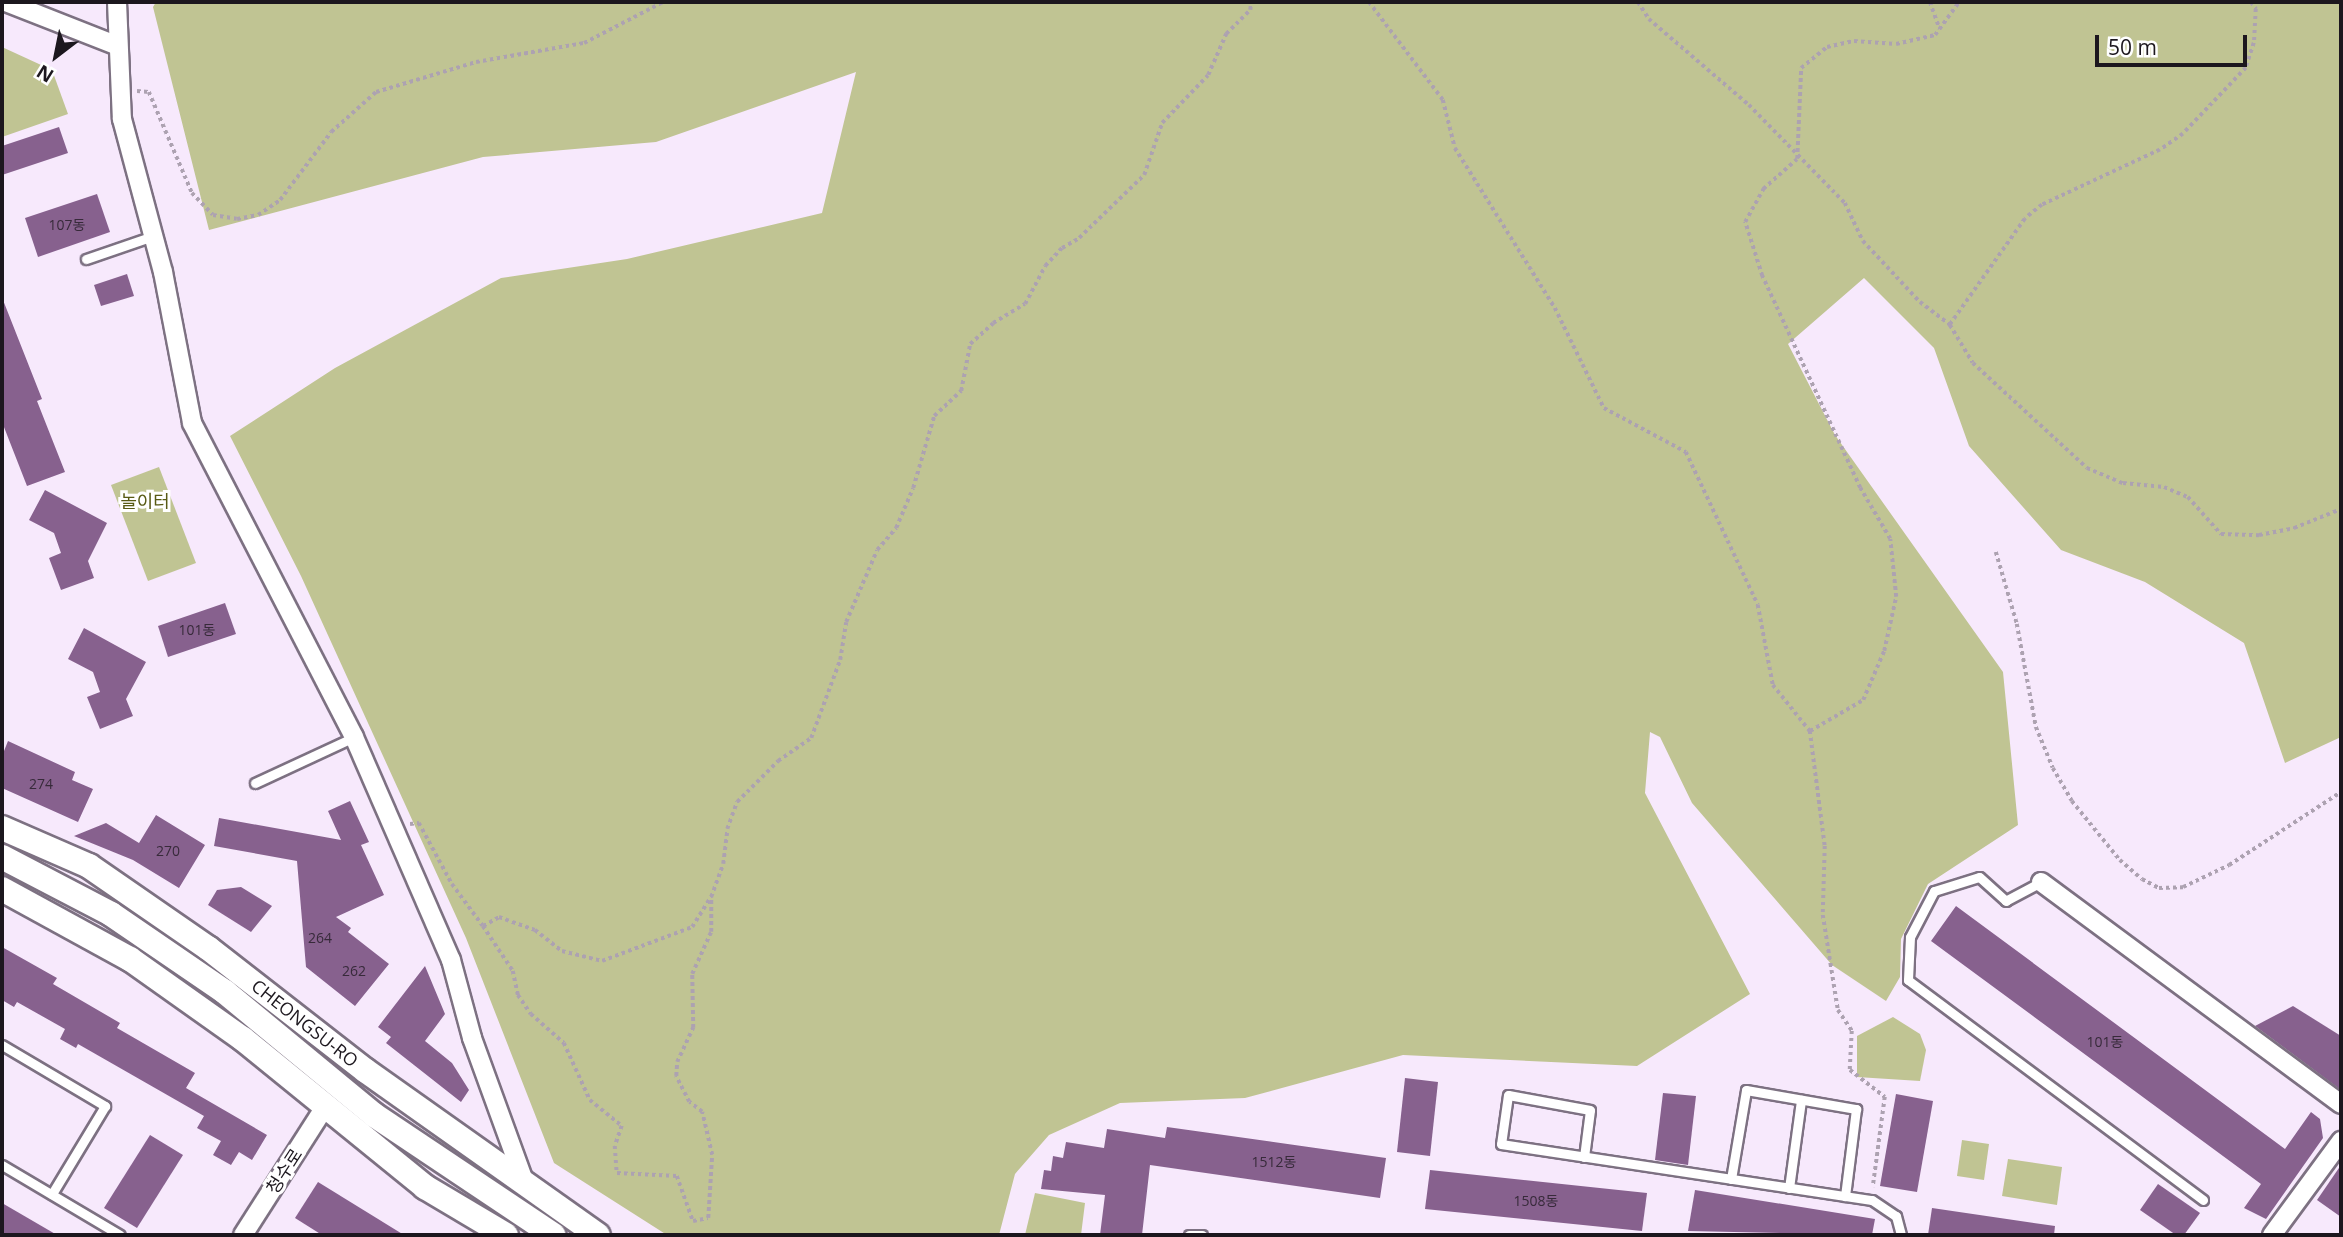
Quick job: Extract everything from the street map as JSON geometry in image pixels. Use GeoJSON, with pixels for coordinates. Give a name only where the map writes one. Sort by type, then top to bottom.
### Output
{"type":"FeatureCollection","features":[{"type":"Feature","properties":{"kind":"main road","name":"CHEONGSU-RO"},"geometry":{"type":"LineString","coordinates":[[2,828],[89,866],[526,1186],[598,1235]]}},
{"type":"Feature","properties":{"kind":"main road","name":"CHEONGSU-RO"},"geometry":{"type":"LineString","coordinates":[[2,858],[122,922],[225,992],[374,1115],[553,1235]]}},
{"type":"Feature","properties":{"kind":"main road"},"geometry":{"type":"LineString","coordinates":[[2,889],[130,959],[243,1039],[425,1186],[506,1235]]}},
{"type":"Feature","properties":{"kind":"street"},"geometry":{"type":"LineString","coordinates":[[6,2],[116,45]]}},
{"type":"Feature","properties":{"kind":"street"},"geometry":{"type":"LineString","coordinates":[[117,2],[116,45],[122,119],[153,236],[192,423],[354,737],[451,960],[472,1038],[526,1186]]}},
{"type":"Feature","properties":{"kind":"street"},"geometry":{"type":"LineString","coordinates":[[2041,882],[2341,1104]]}},
{"type":"Feature","properties":{"kind":"street","name":"청수로"},"geometry":{"type":"LineString","coordinates":[[243,1235],[325,1107]]}},
{"type":"Feature","properties":{"kind":"street"},"geometry":{"type":"LineString","coordinates":[[2272,1235],[2341,1141]]}},
{"type":"Feature","properties":{"kind":"lane"},"geometry":{"type":"LineString","coordinates":[[86,259],[153,236]]}},
{"type":"Feature","properties":{"kind":"lane"},"geometry":{"type":"LineString","coordinates":[[255,783],[354,737]]}},
{"type":"Feature","properties":{"kind":"lane"},"geometry":{"type":"LineString","coordinates":[[2041,882],[2006,901],[1979,877],[1934,891],[1910,937],[1908,980],[2203,1200]]}},
{"type":"Feature","properties":{"kind":"lane"},"geometry":{"type":"LineString","coordinates":[[2,1045],[104,1106],[51,1195]]}},
{"type":"Feature","properties":{"kind":"lane"},"geometry":{"type":"LineString","coordinates":[[1731,1179],[1746,1090],[1856,1109],[1845,1196]]}},
{"type":"Feature","properties":{"kind":"lane"},"geometry":{"type":"LineString","coordinates":[[1584,1157],[1590,1111],[1508,1095],[1501,1144],[1584,1157],[1789,1188],[1872,1200],[1889,1207],[1896,1216],[1900,1235]]}},
{"type":"Feature","properties":{"kind":"lane"},"geometry":{"type":"LineString","coordinates":[[1789,1188],[1801,1100]]}},
{"type":"Feature","properties":{"kind":"lane"},"geometry":{"type":"LineString","coordinates":[[2,1165],[120,1235]]}},
{"type":"Feature","properties":{"kind":"lane"},"geometry":{"type":"LineString","coordinates":[[1189,1235],[1202,1235]]}},
{"type":"Feature","properties":{"kind":"path"},"geometry":{"type":"LineString","coordinates":[[120,90],[149,92],[192,192],[213,215],[237,219],[258,215],[280,200],[331,132],[376,92],[476,62],[584,43],[663,2]]}},
{"type":"Feature","properties":{"kind":"path"},"geometry":{"type":"LineString","coordinates":[[392,825],[419,823],[452,884],[513,971],[518,995],[531,1014],[564,1043],[590,1100],[622,1126],[615,1146],[617,1173],[677,1176],[693,1222],[708,1218],[712,1155],[702,1112],[689,1102],[676,1076],[677,1062],[693,1028],[692,974],[711,932],[711,897],[737,802],[779,761],[811,738],[840,660],[846,622],[877,550],[896,528],[905,508],[934,416],[961,391],[970,344],[993,323],[1025,304],[1045,266],[1062,248],[1079,238],[1144,175],[1162,122],[1208,75],[1226,34],[1250,10],[1251,2]]}},
{"type":"Feature","properties":{"kind":"path"},"geometry":{"type":"LineString","coordinates":[[1369,2],[1443,100],[1455,148],[1555,308],[1604,408],[1686,452],[1758,605],[1773,685],[1810,731],[1825,846],[1823,915],[1838,1010],[1852,1031],[1850,1070],[1885,1097],[1872,1200]]}},
{"type":"Feature","properties":{"kind":"path"},"geometry":{"type":"LineString","coordinates":[[1638,2],[1649,19],[1749,105],[1797,159],[1845,203],[1863,240],[1920,302],[1950,325],[1973,363],[2087,468],[2123,483],[2164,487],[2188,497],[2221,534],[2259,535],[2294,528],[2341,509]]}},
{"type":"Feature","properties":{"kind":"path"},"geometry":{"type":"LineString","coordinates":[[1930,2],[1940,30]]}},
{"type":"Feature","properties":{"kind":"path"},"geometry":{"type":"LineString","coordinates":[[1810,731],[1863,700],[1884,651],[1896,597],[1890,539],[1860,488],[1749,243],[1745,222],[1763,189],[1797,159],[1801,68],[1826,47],[1854,41],[1896,44],[1940,30],[1959,2]]}},
{"type":"Feature","properties":{"kind":"path"},"geometry":{"type":"LineString","coordinates":[[1950,325],[2025,219],[2042,205],[2171,142],[2246,68],[2254,43],[2256,9],[2251,2]]}},
{"type":"Feature","properties":{"kind":"path"},"geometry":{"type":"LineString","coordinates":[[1996,552],[2017,624],[2036,727],[2053,768],[2072,801],[2120,860],[2142,879],[2158,888],[2183,887],[2229,865],[2341,792]]}},
{"type":"Feature","properties":{"kind":"path"},"geometry":{"type":"LineString","coordinates":[[483,926],[499,917],[535,930],[562,951],[602,961],[692,927],[711,897]]}},
{"type":"Feature","properties":{"kind":"green space"},"geometry":{"type":"Polygon","coordinates":[[[156,2],[2341,2],[2341,737],[2285,763],[2244,643],[2145,582],[2061,550],[1969,446],[1934,348],[1864,278],[1788,344],[1835,435],[2003,672],[2018,825],[1928,884],[1901,939],[1900,977],[1886,1001],[1832,965],[1692,803],[1660,737],[1650,732],[1645,793],[1750,994],[1637,1066],[1403,1055],[1245,1098],[1120,1103],[1049,1135],[1015,1174],[999,1235],[667,1235],[554,1163],[466,938],[301,576],[230,436],[335,368],[501,278],[627,259],[822,213],[856,72],[656,142],[483,157],[209,230],[153,7],[156,2]]]}},
{"type":"Feature","properties":{"kind":"green space"},"geometry":{"type":"Polygon","coordinates":[[[2,47],[52,70],[68,114],[2,137],[2,47]]]}},
{"type":"Feature","properties":{"kind":"green space","name":"놀이터"},"geometry":{"type":"Polygon","coordinates":[[[159,467],[196,563],[148,581],[111,485],[159,467]]]}},
{"type":"Feature","properties":{"kind":"green space"},"geometry":{"type":"Polygon","coordinates":[[[1893,1017],[1920,1034],[1926,1050],[1920,1081],[1857,1077],[1857,1036],[1893,1017]]]}},
{"type":"Feature","properties":{"kind":"green space"},"geometry":{"type":"Polygon","coordinates":[[[1962,1140],[1989,1144],[1984,1180],[1957,1176],[1962,1140]]]}},
{"type":"Feature","properties":{"kind":"green space"},"geometry":{"type":"Polygon","coordinates":[[[2008,1159],[2062,1167],[2057,1205],[2002,1196],[2008,1159]]]}},
{"type":"Feature","properties":{"kind":"green space"},"geometry":{"type":"Polygon","coordinates":[[[1035,1193],[1085,1203],[1081,1235],[1025,1235],[1035,1193]]]}},
{"type":"Feature","properties":{"kind":"building"},"geometry":{"type":"Polygon","coordinates":[[[59,127],[68,153],[2,175],[2,146],[59,127]]]}},
{"type":"Feature","properties":{"kind":"building"},"geometry":{"type":"Polygon","coordinates":[[[97,194],[110,232],[38,257],[25,218],[97,194]]]}},
{"type":"Feature","properties":{"kind":"building"},"geometry":{"type":"Polygon","coordinates":[[[127,274],[134,296],[101,306],[94,285],[127,274]]]}},
{"type":"Feature","properties":{"kind":"building"},"geometry":{"type":"Polygon","coordinates":[[[3,300],[42,399],[37,401],[65,472],[27,486],[2,422],[3,300]]]}},
{"type":"Feature","properties":{"kind":"building"},"geometry":{"type":"Polygon","coordinates":[[[45,490],[107,523],[88,561],[94,578],[61,590],[49,558],[61,553],[54,533],[29,520],[45,490]]]}},
{"type":"Feature","properties":{"kind":"building"},"geometry":{"type":"Polygon","coordinates":[[[225,603],[236,634],[168,657],[158,626],[225,603]]]}},
{"type":"Feature","properties":{"kind":"building"},"geometry":{"type":"Polygon","coordinates":[[[84,628],[146,662],[126,699],[133,716],[100,729],[87,697],[100,692],[93,672],[68,659],[84,628]]]}},
{"type":"Feature","properties":{"kind":"building"},"geometry":{"type":"Polygon","coordinates":[[[8,741],[75,772],[72,780],[93,789],[78,822],[2,788],[2,756],[8,741]]]}},
{"type":"Feature","properties":{"kind":"building"},"geometry":{"type":"Polygon","coordinates":[[[350,801],[369,842],[361,845],[384,895],[336,917],[351,928],[348,932],[389,964],[355,1006],[306,967],[297,861],[214,846],[219,818],[341,840],[328,811],[350,801]]]}},
{"type":"Feature","properties":{"kind":"building"},"geometry":{"type":"Polygon","coordinates":[[[156,815],[205,845],[179,888],[133,860],[74,836],[106,823],[139,843],[156,815]]]}},
{"type":"Feature","properties":{"kind":"building"},"geometry":{"type":"Polygon","coordinates":[[[241,887],[272,906],[251,932],[208,905],[217,890],[241,887]]]}},
{"type":"Feature","properties":{"kind":"building"},"geometry":{"type":"Polygon","coordinates":[[[1956,906],[2285,1149],[2311,1112],[2320,1119],[2323,1138],[2266,1219],[2244,1208],[2261,1184],[1931,941],[1956,906]]]}},
{"type":"Feature","properties":{"kind":"building"},"geometry":{"type":"Polygon","coordinates":[[[2,947],[57,978],[53,984],[120,1023],[117,1028],[195,1073],[186,1088],[267,1135],[252,1160],[239,1152],[231,1165],[213,1155],[221,1141],[197,1128],[204,1116],[78,1044],[76,1048],[60,1039],[65,1029],[17,1002],[14,1007],[2,1000],[2,947]]]}},
{"type":"Feature","properties":{"kind":"building"},"geometry":{"type":"Polygon","coordinates":[[[425,966],[445,1014],[425,1041],[452,1063],[469,1090],[461,1102],[386,1043],[391,1037],[378,1027],[425,966]]]}},
{"type":"Feature","properties":{"kind":"building"},"geometry":{"type":"Polygon","coordinates":[[[2293,1006],[2341,1036],[2341,1090],[2255,1026],[2293,1006]]]}},
{"type":"Feature","properties":{"kind":"building"},"geometry":{"type":"Polygon","coordinates":[[[1405,1078],[1438,1082],[1430,1156],[1397,1152],[1405,1078]]]}},
{"type":"Feature","properties":{"kind":"building"},"geometry":{"type":"Polygon","coordinates":[[[1663,1093],[1696,1096],[1688,1165],[1655,1160],[1663,1093]]]}},
{"type":"Feature","properties":{"kind":"building"},"geometry":{"type":"Polygon","coordinates":[[[1896,1094],[1933,1101],[1917,1192],[1880,1186],[1896,1094]]]}},
{"type":"Feature","properties":{"kind":"building"},"geometry":{"type":"Polygon","coordinates":[[[1167,1127],[1386,1158],[1380,1198],[1150,1165],[1142,1235],[1100,1235],[1105,1195],[1041,1189],[1044,1170],[1051,1171],[1053,1156],[1063,1158],[1066,1142],[1104,1148],[1107,1129],[1165,1138],[1167,1127]]]}},
{"type":"Feature","properties":{"kind":"building"},"geometry":{"type":"Polygon","coordinates":[[[150,1135],[183,1155],[137,1228],[104,1208],[150,1135]]]}},
{"type":"Feature","properties":{"kind":"building"},"geometry":{"type":"Polygon","coordinates":[[[2341,1165],[2341,1217],[2317,1200],[2341,1165]]]}},
{"type":"Feature","properties":{"kind":"building"},"geometry":{"type":"Polygon","coordinates":[[[1430,1170],[1647,1193],[1642,1231],[1425,1209],[1430,1170]]]}},
{"type":"Feature","properties":{"kind":"building"},"geometry":{"type":"Polygon","coordinates":[[[318,1182],[404,1235],[322,1235],[295,1218],[318,1182]]]}},
{"type":"Feature","properties":{"kind":"building"},"geometry":{"type":"Polygon","coordinates":[[[2158,1184],[2200,1213],[2184,1235],[2176,1235],[2140,1210],[2158,1184]]]}},
{"type":"Feature","properties":{"kind":"building"},"geometry":{"type":"Polygon","coordinates":[[[1695,1190],[1875,1219],[1872,1235],[1688,1231],[1695,1190]]]}},
{"type":"Feature","properties":{"kind":"building"},"geometry":{"type":"Polygon","coordinates":[[[2,1203],[57,1235],[2,1235],[2,1203]]]}},
{"type":"Feature","properties":{"kind":"building"},"geometry":{"type":"Polygon","coordinates":[[[1932,1208],[2055,1226],[2054,1235],[1928,1235],[1932,1208]]]}}]}
